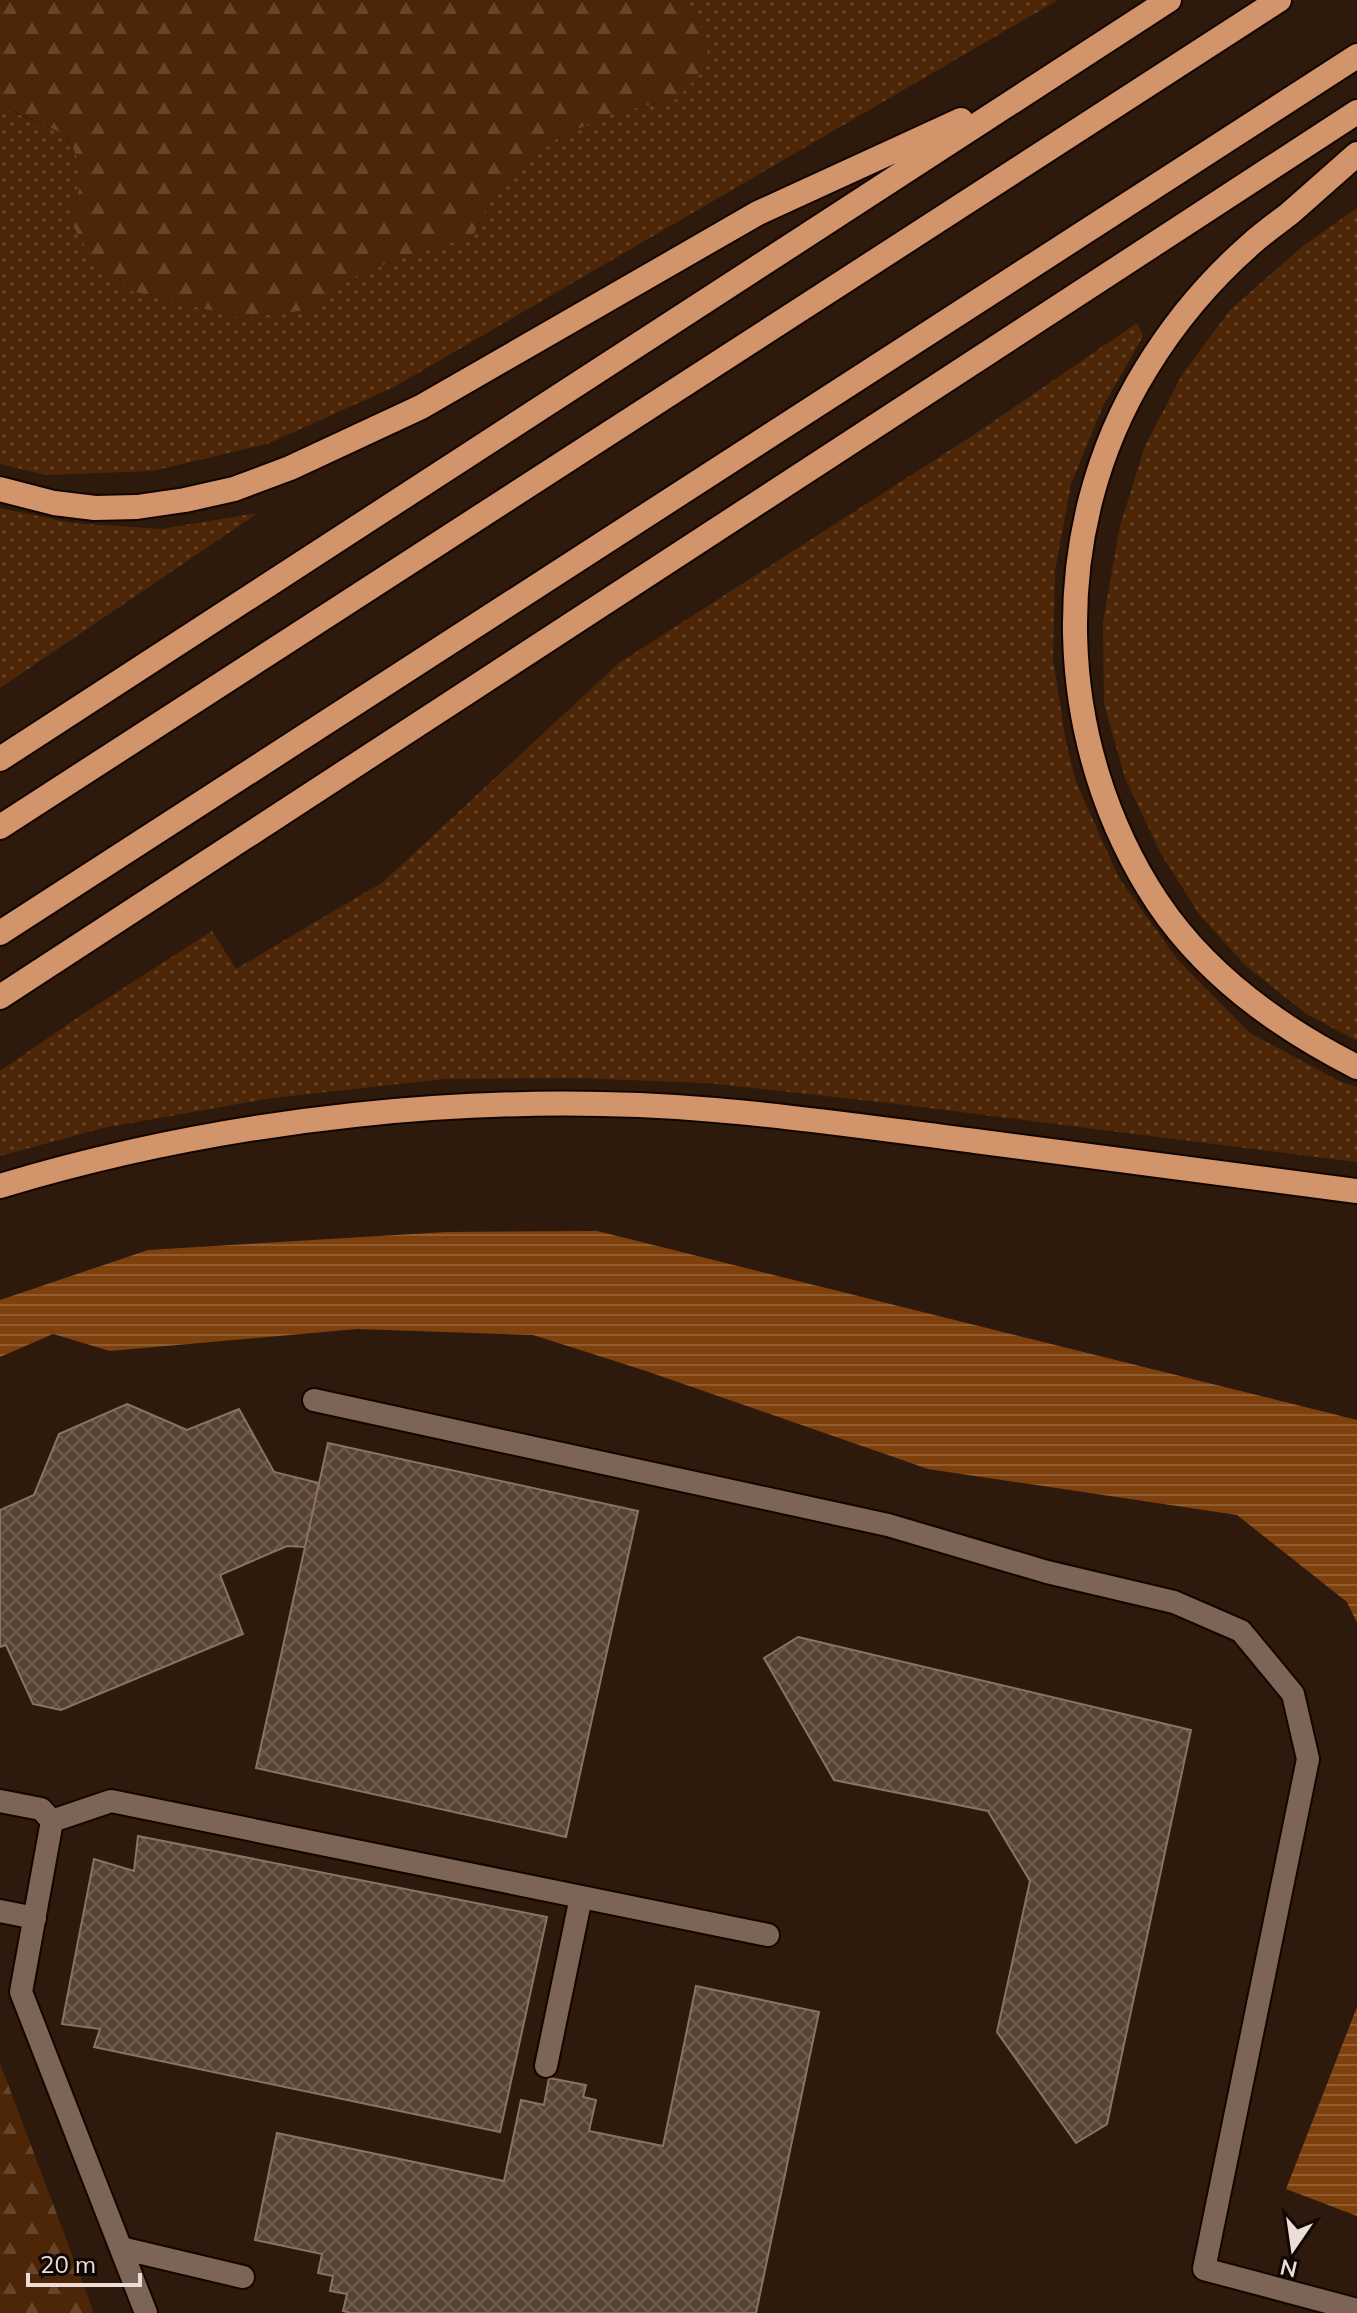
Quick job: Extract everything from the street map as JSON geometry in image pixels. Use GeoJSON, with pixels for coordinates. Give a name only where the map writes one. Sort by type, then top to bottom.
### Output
{"type":"FeatureCollection","features":[{"type":"Feature","properties":{"kind":"highway"},"geometry":{"type":"LineString","coordinates":[[0,759],[1169,0]]}},
{"type":"Feature","properties":{"kind":"highway"},"geometry":{"type":"LineString","coordinates":[[0,827],[1279,0]]}},
{"type":"Feature","properties":{"kind":"highway"},"geometry":{"type":"LineString","coordinates":[[0,933],[1357,56]]}},
{"type":"Feature","properties":{"kind":"highway"},"geometry":{"type":"LineString","coordinates":[[0,489],[95,508],[137,507],[234,489],[290,468],[421,407],[758,213],[1039,83]]}},
{"type":"Feature","properties":{"kind":"highway"},"geometry":{"type":"LineString","coordinates":[[0,997],[1357,112]]}},
{"type":"Feature","properties":{"kind":"highway"},"geometry":{"type":"LineString","coordinates":[[1357,154],[1252,242],[1218,276],[1177,323],[1122,412],[1101,467],[1082,532],[1077,577],[1075,673],[1094,766],[1110,812],[1159,904],[1191,945],[1243,995],[1289,1029],[1357,1067]]}},
{"type":"Feature","properties":{"kind":"highway"},"geometry":{"type":"LineString","coordinates":[[0,1186],[150,1148],[283,1125],[419,1109],[559,1105],[742,1113],[1357,1191]]}},
{"type":"Feature","properties":{"kind":"lane"},"geometry":{"type":"LineString","coordinates":[[314,1400],[888,1525],[1047,1572],[1174,1602],[1241,1631],[1293,1694],[1308,1759],[1204,2269],[1357,2310]]}},
{"type":"Feature","properties":{"kind":"lane"},"geometry":{"type":"LineString","coordinates":[[0,1801],[41,1809],[52,1821]]}},
{"type":"Feature","properties":{"kind":"lane"},"geometry":{"type":"LineString","coordinates":[[52,1821],[111,1801],[768,1935]]}},
{"type":"Feature","properties":{"kind":"lane"},"geometry":{"type":"LineString","coordinates":[[52,1821],[21,1992],[146,2313]]}},
{"type":"Feature","properties":{"kind":"lane"},"geometry":{"type":"LineString","coordinates":[[546,2066],[581,1897]]}},
{"type":"Feature","properties":{"kind":"lane"},"geometry":{"type":"LineString","coordinates":[[0,1911],[35,1918]]}},
{"type":"Feature","properties":{"kind":"lane"},"geometry":{"type":"LineString","coordinates":[[121,2248],[243,2277]]}},
{"type":"Feature","properties":{"kind":"green space"},"geometry":{"type":"Polygon","coordinates":[[[0,0],[681,0],[702,29],[710,63],[677,99],[613,113],[556,139],[494,194],[472,237],[415,253],[358,275],[308,310],[242,318],[132,291],[97,266],[70,221],[84,172],[67,135],[17,113],[0,100],[0,0]]]}},
{"type":"Feature","properties":{"kind":"green space"},"geometry":{"type":"Polygon","coordinates":[[[681,0],[1058,0],[394,387],[267,444],[152,471],[46,475],[0,464],[0,100],[17,114],[66,134],[84,172],[70,221],[132,291],[242,318],[308,310],[358,275],[415,253],[472,237],[494,194],[556,139],[613,113],[677,99],[702,29],[681,0]]]}},
{"type":"Feature","properties":{"kind":"green space"},"geometry":{"type":"Polygon","coordinates":[[[1357,208],[1357,1041],[1305,1013],[1245,965],[1199,914],[1160,852],[1125,778],[1104,704],[1103,622],[1120,526],[1145,446],[1183,373],[1231,309],[1303,246],[1357,208]]]}},
{"type":"Feature","properties":{"kind":"green space"},"geometry":{"type":"Polygon","coordinates":[[[1137,323],[1143,336],[1103,406],[1071,484],[1055,571],[1053,660],[1066,742],[1076,782],[1119,878],[1177,959],[1250,1033],[1341,1082],[1357,1087],[1357,1162],[707,1083],[575,1078],[445,1079],[272,1098],[103,1128],[0,1156],[0,1071],[212,931],[236,969],[383,882],[619,663],[975,434],[1137,323]]]}},
{"type":"Feature","properties":{"kind":"green space"},"geometry":{"type":"Polygon","coordinates":[[[0,508],[72,523],[161,529],[258,513],[0,688],[0,508]]]}},
{"type":"Feature","properties":{"kind":"green space"},"geometry":{"type":"Polygon","coordinates":[[[0,2063],[94,2313],[0,2313],[0,2063]]]}},
{"type":"Feature","properties":{"kind":"shaded area"},"geometry":{"type":"Polygon","coordinates":[[[597,1231],[1357,1420],[1357,1623],[1347,1602],[1237,1515],[928,1469],[533,1335],[357,1329],[110,1351],[53,1334],[0,1357],[0,1300],[148,1250],[446,1232],[597,1231]]]}},
{"type":"Feature","properties":{"kind":"shaded area"},"geometry":{"type":"Polygon","coordinates":[[[1357,2007],[1357,2216],[1286,2189],[1357,2007]]]}},
{"type":"Feature","properties":{"kind":"building"},"geometry":{"type":"Polygon","coordinates":[[[127,1404],[187,1430],[239,1409],[274,1472],[319,1483],[305,1547],[287,1546],[220,1575],[243,1634],[61,1710],[33,1704],[6,1645],[0,1647],[0,1510],[34,1495],[59,1434],[127,1404]]]}},
{"type":"Feature","properties":{"kind":"building"},"geometry":{"type":"Polygon","coordinates":[[[328,1443],[638,1511],[566,1837],[256,1768],[328,1443]]]}},
{"type":"Feature","properties":{"kind":"building"},"geometry":{"type":"Polygon","coordinates":[[[798,1637],[1191,1730],[1107,2124],[1076,2143],[997,2032],[1030,1881],[988,1811],[834,1780],[764,1658],[798,1637]]]}},
{"type":"Feature","properties":{"kind":"building"},"geometry":{"type":"Polygon","coordinates":[[[138,1836],[547,1917],[500,2132],[94,2047],[100,2029],[62,2024],[94,1859],[134,1871],[138,1836]]]}},
{"type":"Feature","properties":{"kind":"building"},"geometry":{"type":"Polygon","coordinates":[[[696,1986],[819,2012],[756,2313],[351,2313],[343,2311],[347,2294],[330,2291],[333,2276],[318,2273],[322,2254],[255,2240],[277,2133],[504,2181],[521,2100],[544,2105],[549,2078],[586,2085],[583,2097],[596,2100],[589,2131],[663,2146],[696,1986]]]}}]}
